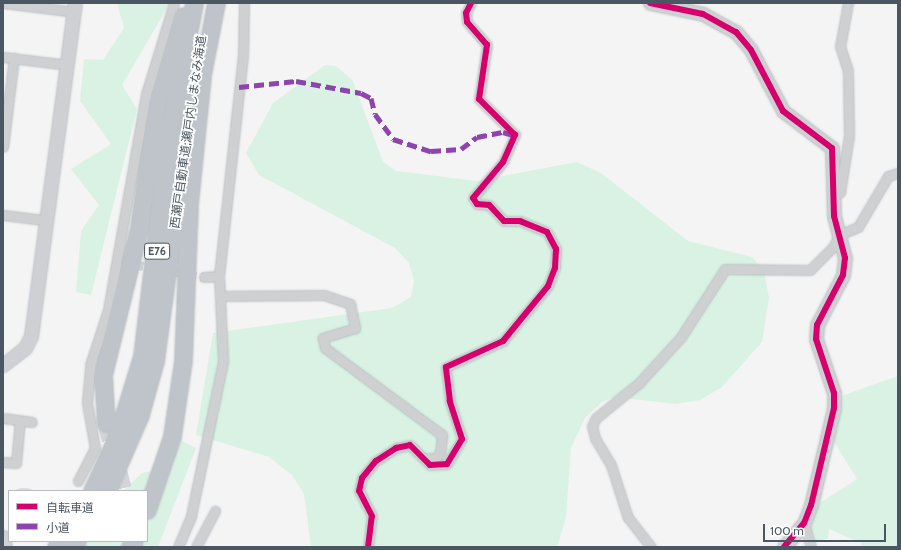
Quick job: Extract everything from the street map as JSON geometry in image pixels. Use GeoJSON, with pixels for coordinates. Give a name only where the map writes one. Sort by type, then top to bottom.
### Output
{"type":"FeatureCollection","features":[{"type":"Feature","properties":{"kind":"highway"},"geometry":{"type":"LineString","coordinates":[[106,423],[103,375],[139,228],[157,104],[174,36],[188,3]]}},
{"type":"Feature","properties":{"kind":"highway","name":"西瀬戸自動車道;瀬戸内しまなみ海道"},"geometry":{"type":"LineString","coordinates":[[85,486],[117,437],[142,356],[167,146],[194,3]]}},
{"type":"Feature","properties":{"kind":"highway","name":"西瀬戸自動車道;瀬戸内しまなみ海道"},"geometry":{"type":"LineString","coordinates":[[106,490],[140,415],[155,361],[194,73],[210,3]]}},
{"type":"Feature","properties":{"kind":"highway"},"geometry":{"type":"LineString","coordinates":[[148,507],[172,436],[182,369],[189,204],[202,75],[216,3]]}},
{"type":"Feature","properties":{"kind":"street"},"geometry":{"type":"LineString","coordinates":[[3,3],[75,8],[69,65],[44,220],[30,336],[25,348],[3,365]]}},
{"type":"Feature","properties":{"kind":"street"},"geometry":{"type":"LineString","coordinates":[[85,486],[96,448],[87,403],[90,365],[108,310],[119,261],[146,94],[174,3]]}},
{"type":"Feature","properties":{"kind":"street"},"geometry":{"type":"LineString","coordinates":[[178,547],[191,516],[219,388],[223,361],[219,276],[242,55],[244,3]]}},
{"type":"Feature","properties":{"kind":"street"},"geometry":{"type":"LineString","coordinates":[[368,547],[372,516],[359,491],[362,478],[376,461],[396,448],[410,445],[425,458],[430,465],[447,464],[462,439],[450,401],[446,367],[503,340],[548,286],[554,268],[556,249],[547,232],[520,221],[504,221],[489,206],[477,204],[473,198],[503,162],[515,135],[479,99],[487,45],[467,22],[466,13],[471,3]]}},
{"type":"Feature","properties":{"kind":"street"},"geometry":{"type":"LineString","coordinates":[[650,3],[703,14],[736,32],[752,50],[783,111],[832,148],[833,195],[839,235],[845,258],[843,275],[817,325],[816,339],[834,393],[834,408],[804,523],[784,547]]}},
{"type":"Feature","properties":{"kind":"street"},"geometry":{"type":"LineString","coordinates":[[833,195],[840,192],[849,142],[850,94],[840,47],[848,3]]}},
{"type":"Feature","properties":{"kind":"street"},"geometry":{"type":"LineString","coordinates":[[3,57],[69,65]]}},
{"type":"Feature","properties":{"kind":"street"},"geometry":{"type":"LineString","coordinates":[[3,147],[14,58]]}},
{"type":"Feature","properties":{"kind":"street"},"geometry":{"type":"LineString","coordinates":[[651,547],[628,518],[611,465],[594,438],[592,426],[596,418],[639,383],[681,337],[725,269],[810,270],[833,247],[839,235],[858,228],[888,176],[898,173]]}},
{"type":"Feature","properties":{"kind":"street"},"geometry":{"type":"LineString","coordinates":[[3,215],[44,220]]}},
{"type":"Feature","properties":{"kind":"street"},"geometry":{"type":"LineString","coordinates":[[204,277],[219,276]]}},
{"type":"Feature","properties":{"kind":"street"},"geometry":{"type":"LineString","coordinates":[[221,296],[324,295],[350,304],[355,328],[323,338],[325,348],[442,435],[440,453],[434,459],[425,458]]}},
{"type":"Feature","properties":{"kind":"street"},"geometry":{"type":"LineString","coordinates":[[3,418],[32,422]]}},
{"type":"Feature","properties":{"kind":"street"},"geometry":{"type":"LineString","coordinates":[[3,462],[16,464],[20,420]]}},
{"type":"Feature","properties":{"kind":"street"},"geometry":{"type":"LineString","coordinates":[[196,547],[215,511]]}},
{"type":"Feature","properties":{"kind":"street"},"geometry":{"type":"LineString","coordinates":[[804,523],[812,547]]}},
{"type":"Feature","properties":{"kind":"street"},"geometry":{"type":"LineString","coordinates":[[3,537],[5,547]]}},
{"type":"Feature","properties":{"kind":"green space"},"geometry":{"type":"Polygon","coordinates":[[[117,3],[170,3],[122,85],[137,109],[91,295],[76,292],[81,231],[99,205],[71,169],[111,144],[80,101],[84,59],[103,60],[124,28],[117,3]]]}},
{"type":"Feature","properties":{"kind":"green space"},"geometry":{"type":"Polygon","coordinates":[[[325,65],[336,66],[353,81],[383,162],[396,171],[477,181],[577,162],[601,173],[688,241],[752,257],[764,271],[769,298],[762,342],[722,387],[700,400],[676,404],[614,397],[602,402],[585,418],[571,448],[566,517],[557,547],[311,547],[304,494],[292,475],[269,457],[196,435],[213,333],[392,308],[411,297],[414,281],[409,263],[395,248],[259,175],[246,153],[273,103],[325,65]]]}},
{"type":"Feature","properties":{"kind":"green space"},"geometry":{"type":"Polygon","coordinates":[[[898,376],[898,547],[862,547],[861,543],[829,529],[828,538],[813,544],[809,529],[818,504],[857,479],[832,439],[841,396],[898,376]]]}},
{"type":"Feature","properties":{"kind":"green space"},"geometry":{"type":"Polygon","coordinates":[[[172,436],[196,448],[158,547],[78,547],[81,542],[148,542],[148,490],[124,490],[142,473],[173,467],[172,436]]]}},
{"type":"Feature","properties":{"kind":"building"},"geometry":{"type":"Polygon","coordinates":[[[20,488],[27,488],[33,490],[16,490],[20,488]]]}},
{"type":"Feature","properties":{"kind":"tunnel"},"geometry":{"type":"LineString","coordinates":[[121,262],[204,277]]}},
{"type":"Feature","properties":{"kind":"tunnel"},"geometry":{"type":"LineString","coordinates":[[106,423],[124,490]]}},
{"type":"Feature","properties":{"kind":"marked path"},"geometry":{"type":"LineString","coordinates":[[239,87],[296,81],[361,93],[371,98],[375,114],[393,139],[431,151],[461,149],[477,137],[503,132],[513,135]]}},
{"type":"Feature","properties":{"kind":"cycle path"},"geometry":{"type":"LineString","coordinates":[[368,547],[372,516],[359,491],[362,478],[376,461],[396,448],[410,445],[430,465],[447,464],[462,439],[450,401],[446,367],[503,341],[548,286],[555,268],[556,249],[547,232],[520,221],[504,221],[489,205],[477,204],[473,198],[503,162],[515,135],[479,99],[487,45],[467,22],[466,13],[471,3]]}},
{"type":"Feature","properties":{"kind":"cycle path"},"geometry":{"type":"LineString","coordinates":[[650,3],[703,14],[736,32],[751,50],[783,111],[832,148],[834,216],[845,258],[843,275],[817,325],[816,339],[834,393],[834,408],[811,505],[804,523],[784,547]]}}]}
